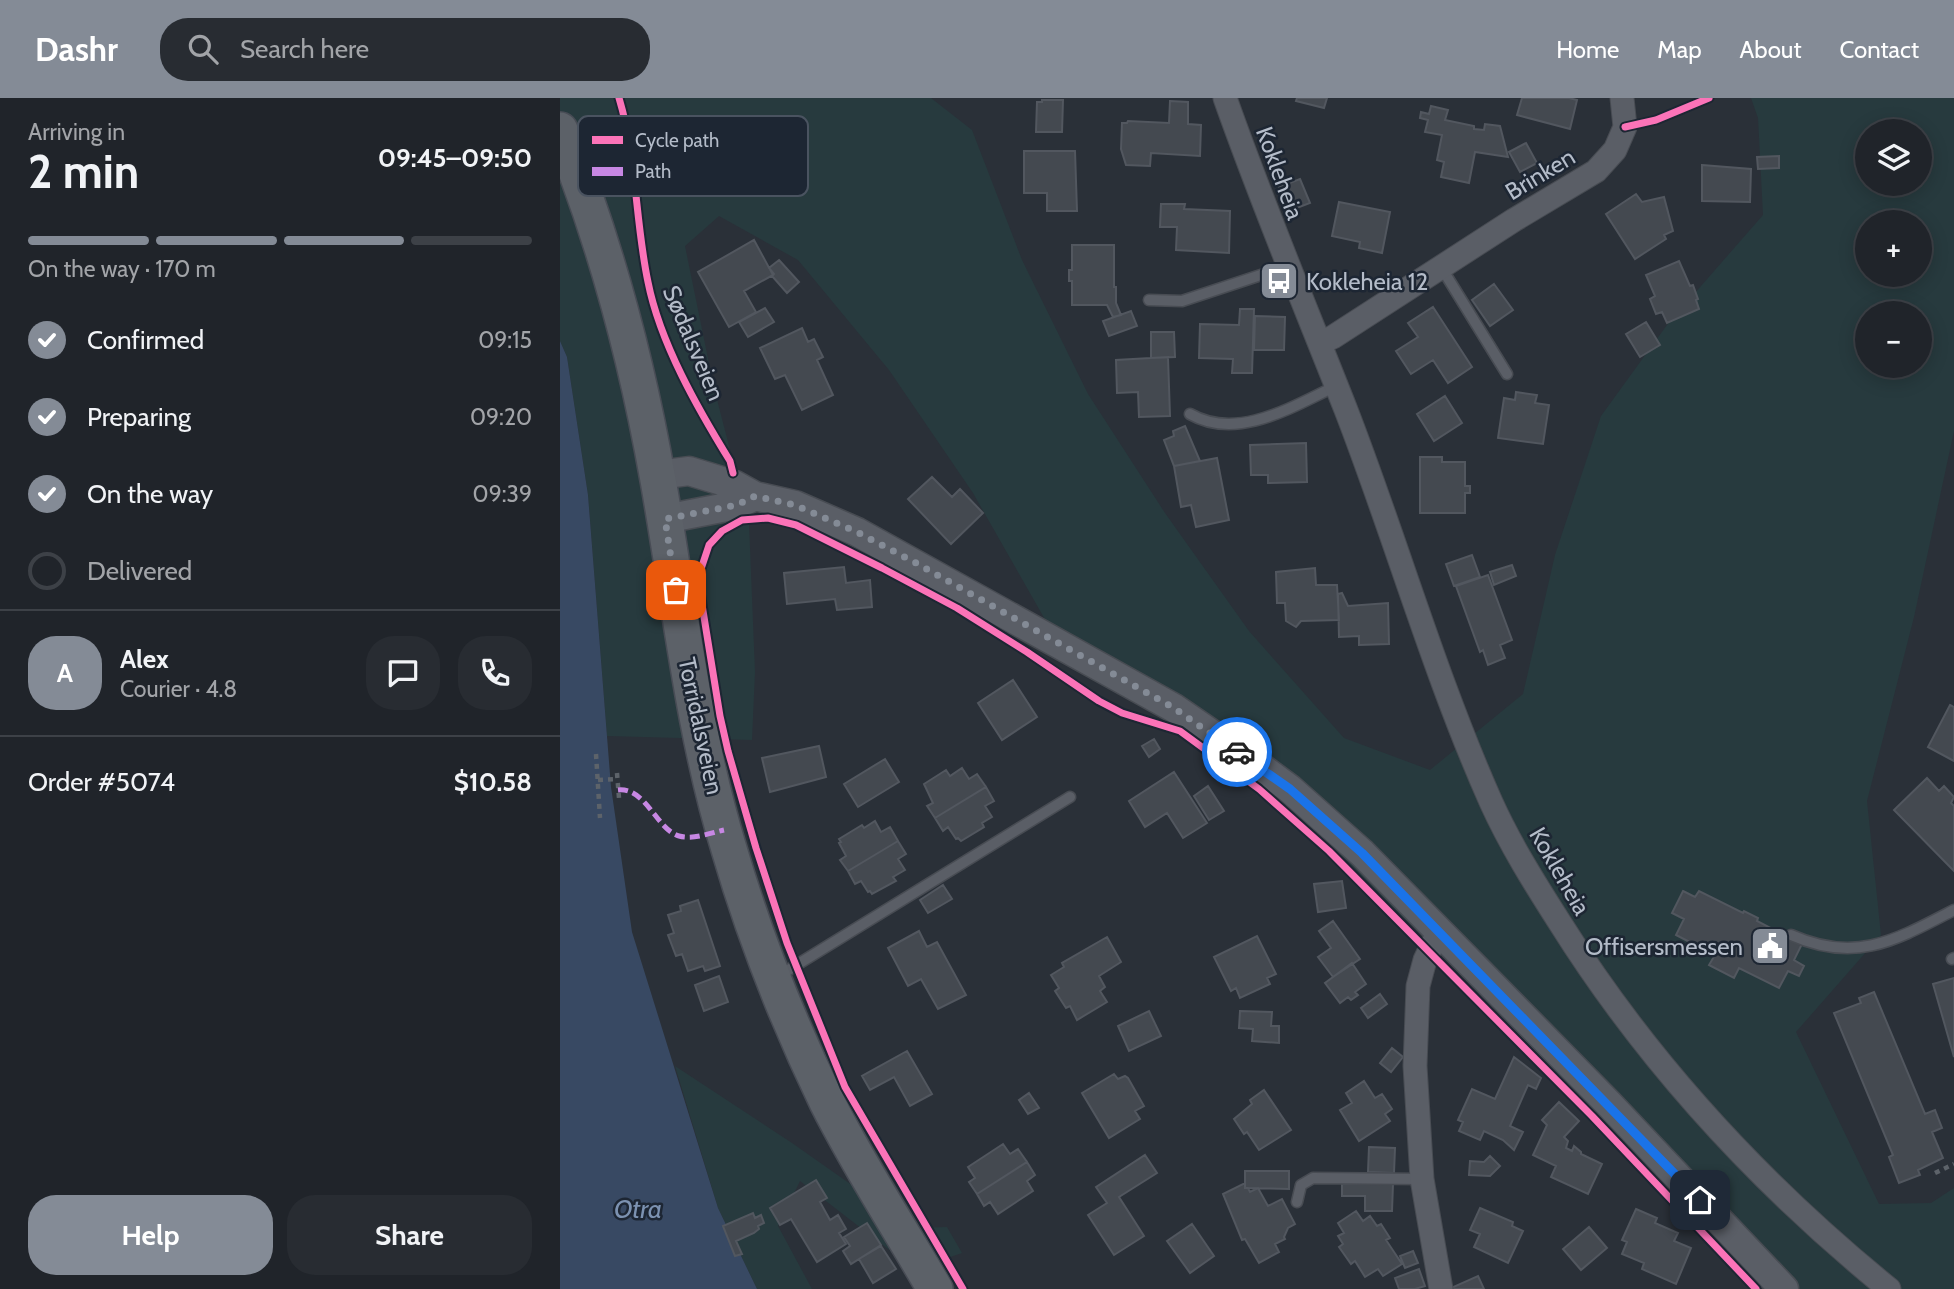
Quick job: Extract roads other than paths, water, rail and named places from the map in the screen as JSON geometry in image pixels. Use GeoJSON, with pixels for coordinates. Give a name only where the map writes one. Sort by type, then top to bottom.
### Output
{"type":"FeatureCollection","features":[{"type":"Feature","properties":{"kind":"main road","name":"Torridalsveien"},"geometry":{"type":"LineString","coordinates":[[560,130],[578,180]]}},
{"type":"Feature","properties":{"kind":"main road","name":"Torridalsveien"},"geometry":{"type":"LineString","coordinates":[[584,196],[619,304],[658,475],[690,684],[729,849],[774,978],[828,1102],[935,1289]]}},
{"type":"Feature","properties":{"kind":"street","name":"Kokleheia"},"geometry":{"type":"LineString","coordinates":[[1225,98],[1263,206],[1320,343],[1465,740],[1493,805],[1540,892],[1613,1004],[1667,1073],[1765,1178],[1889,1289]]}},
{"type":"Feature","properties":{"kind":"street","name":"Brinken"},"geometry":{"type":"LineString","coordinates":[[1320,343],[1334,337],[1596,171],[1615,150],[1625,127],[1622,98]]}},
{"type":"Feature","properties":{"kind":"street"},"geometry":{"type":"LineString","coordinates":[[658,475],[689,471],[735,485],[755,496],[795,505],[857,532],[1174,708],[1290,789],[1362,853],[1609,1104],[1784,1289]]}},
{"type":"Feature","properties":{"kind":"street"},"geometry":{"type":"LineString","coordinates":[[665,519],[737,505],[755,496]]}},
{"type":"Feature","properties":{"kind":"street"},"geometry":{"type":"LineString","coordinates":[[1439,931],[1425,960],[1418,986],[1415,1066],[1422,1179],[1441,1289]]}},
{"type":"Feature","properties":{"kind":"lane"},"geometry":{"type":"LineString","coordinates":[[1149,300],[1182,301],[1288,266]]}},
{"type":"Feature","properties":{"kind":"lane"},"geometry":{"type":"LineString","coordinates":[[1441,267],[1507,374]]}},
{"type":"Feature","properties":{"kind":"lane"},"geometry":{"type":"LineString","coordinates":[[1190,414],[1219,425],[1237,425],[1301,404],[1336,386]]}},
{"type":"Feature","properties":{"kind":"lane"},"geometry":{"type":"LineString","coordinates":[[774,978],[1070,797]]}},
{"type":"Feature","properties":{"kind":"lane"},"geometry":{"type":"LineString","coordinates":[[1791,935],[1835,949],[1868,947],[1901,937],[1954,910]]}},
{"type":"Feature","properties":{"kind":"lane"},"geometry":{"type":"LineString","coordinates":[[1297,1202],[1301,1185],[1313,1178],[1422,1179]]}},
{"type":"Feature","properties":{"kind":"water","name":"Otra"},"geometry":{"type":"Polygon","coordinates":[[[560,341],[567,357],[588,495],[611,787],[632,932],[718,1208],[757,1289],[560,1289],[560,341]]]}},
{"type":"Feature","properties":{"kind":"place","name":"Kokleheia 12"},"geometry":{"type":"Point","coordinates":[1279,281]}},
{"type":"Feature","properties":{"kind":"place","name":"Offisersmessen"},"geometry":{"type":"Point","coordinates":[1770,946]}}]}
